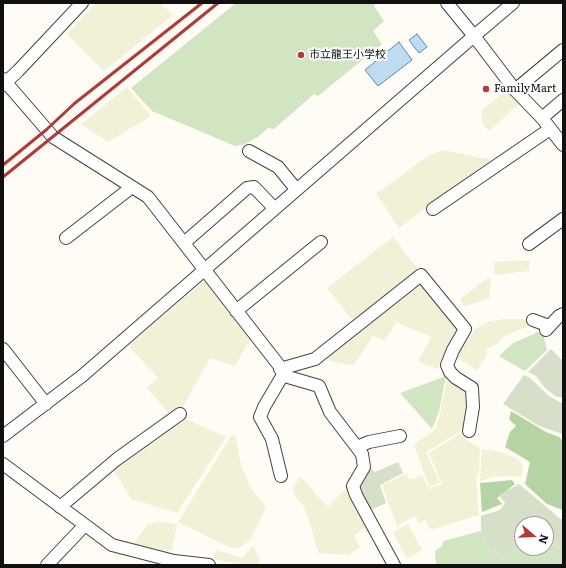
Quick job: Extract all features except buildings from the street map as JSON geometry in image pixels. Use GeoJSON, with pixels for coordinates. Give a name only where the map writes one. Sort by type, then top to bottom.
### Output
{"type":"FeatureCollection","features":[{"type":"Feature","properties":{"kind":"street"},"geometry":{"type":"LineString","coordinates":[[82,3],[4,82],[54,137],[148,197],[282,371],[288,377],[319,386],[330,412],[362,454],[364,467],[353,486],[356,495],[394,565]]}},
{"type":"Feature","properties":{"kind":"street"},"geometry":{"type":"LineString","coordinates":[[446,3],[474,36],[515,90],[542,118],[563,145]]}},
{"type":"Feature","properties":{"kind":"street"},"geometry":{"type":"LineString","coordinates":[[3,436],[82,376],[204,268],[513,3]]}},
{"type":"Feature","properties":{"kind":"street"},"geometry":{"type":"LineString","coordinates":[[515,90],[563,50]]}},
{"type":"Feature","properties":{"kind":"street"},"geometry":{"type":"LineString","coordinates":[[542,118],[563,100]]}},
{"type":"Feature","properties":{"kind":"street"},"geometry":{"type":"LineString","coordinates":[[433,210],[550,129]]}},
{"type":"Feature","properties":{"kind":"street"},"geometry":{"type":"LineString","coordinates":[[249,151],[278,167],[296,189]]}},
{"type":"Feature","properties":{"kind":"street"},"geometry":{"type":"LineString","coordinates":[[66,238],[132,187]]}},
{"type":"Feature","properties":{"kind":"street"},"geometry":{"type":"LineString","coordinates":[[184,243],[247,188],[254,188],[274,208]]}},
{"type":"Feature","properties":{"kind":"street"},"geometry":{"type":"LineString","coordinates":[[529,244],[563,219]]}},
{"type":"Feature","properties":{"kind":"street"},"geometry":{"type":"LineString","coordinates":[[236,311],[321,242]]}},
{"type":"Feature","properties":{"kind":"street"},"geometry":{"type":"LineString","coordinates":[[281,476],[272,440],[260,417],[282,371],[315,359],[421,275],[465,329],[453,350],[447,365],[453,375],[472,388],[473,407],[469,431]]}},
{"type":"Feature","properties":{"kind":"street"},"geometry":{"type":"LineString","coordinates":[[533,320],[547,328],[563,314]]}},
{"type":"Feature","properties":{"kind":"street"},"geometry":{"type":"LineString","coordinates":[[3,349],[46,404]]}},
{"type":"Feature","properties":{"kind":"street"},"geometry":{"type":"LineString","coordinates":[[60,507],[117,459],[180,414]]}},
{"type":"Feature","properties":{"kind":"street"},"geometry":{"type":"LineString","coordinates":[[357,447],[368,442],[400,436]]}},
{"type":"Feature","properties":{"kind":"street"},"geometry":{"type":"LineString","coordinates":[[3,464],[84,526],[112,545],[174,561],[209,565]]}},
{"type":"Feature","properties":{"kind":"street"},"geometry":{"type":"LineString","coordinates":[[47,565],[84,526]]}},
{"type":"Feature","properties":{"kind":"green space"},"geometry":{"type":"Polygon","coordinates":[[[96,3],[160,3],[173,15],[104,71],[67,34],[96,3]]]}},
{"type":"Feature","properties":{"kind":"green space","name":"市立龍王小学校"},"geometry":{"type":"Polygon","coordinates":[[[236,3],[376,3],[374,6],[384,21],[373,31],[382,44],[318,96],[314,94],[274,129],[268,128],[258,137],[245,144],[235,146],[152,111],[131,88],[236,3]]]}},
{"type":"Feature","properties":{"kind":"green space"},"geometry":{"type":"Polygon","coordinates":[[[127,87],[151,116],[108,142],[81,124],[127,87]]]}},
{"type":"Feature","properties":{"kind":"green space"},"geometry":{"type":"Polygon","coordinates":[[[506,91],[520,103],[489,131],[482,124],[482,110],[506,91]]]}},
{"type":"Feature","properties":{"kind":"green space"},"geometry":{"type":"Polygon","coordinates":[[[443,150],[492,160],[399,228],[376,194],[429,155],[443,150]]]}},
{"type":"Feature","properties":{"kind":"green space"},"geometry":{"type":"Polygon","coordinates":[[[393,237],[420,272],[355,323],[327,288],[393,237]]]}},
{"type":"Feature","properties":{"kind":"green space"},"geometry":{"type":"Polygon","coordinates":[[[530,260],[529,271],[494,275],[494,262],[530,260]]]}},
{"type":"Feature","properties":{"kind":"green space"},"geometry":{"type":"Polygon","coordinates":[[[491,277],[489,298],[464,307],[460,298],[491,277]]]}},
{"type":"Feature","properties":{"kind":"green space"},"geometry":{"type":"Polygon","coordinates":[[[205,280],[251,338],[235,366],[210,358],[182,409],[172,417],[147,388],[158,378],[129,346],[205,280]]]}},
{"type":"Feature","properties":{"kind":"green space"},"geometry":{"type":"Polygon","coordinates":[[[421,283],[459,328],[438,369],[418,362],[431,337],[396,322],[385,341],[373,336],[354,365],[330,361],[327,358],[328,354],[414,285],[421,283]]]}},
{"type":"Feature","properties":{"kind":"green space"},"geometry":{"type":"Polygon","coordinates":[[[504,319],[527,319],[532,325],[504,336],[498,343],[487,349],[487,355],[477,370],[454,357],[477,328],[490,321],[504,319]]]}},
{"type":"Feature","properties":{"kind":"green space"},"geometry":{"type":"Polygon","coordinates":[[[538,332],[543,334],[547,350],[525,371],[499,356],[513,343],[538,332]]]}},
{"type":"Feature","properties":{"kind":"green space"},"geometry":{"type":"Polygon","coordinates":[[[551,349],[563,361],[563,398],[555,396],[545,388],[536,376],[528,372],[551,349]]]}},
{"type":"Feature","properties":{"kind":"green space"},"geometry":{"type":"Polygon","coordinates":[[[524,375],[530,378],[549,396],[563,404],[562,434],[539,426],[503,404],[524,375]]]}},
{"type":"Feature","properties":{"kind":"green space"},"geometry":{"type":"Polygon","coordinates":[[[446,376],[439,411],[432,429],[400,393],[446,376]]]}},
{"type":"Feature","properties":{"kind":"green space"},"geometry":{"type":"Polygon","coordinates":[[[447,379],[466,392],[469,406],[463,430],[426,452],[440,483],[429,487],[414,444],[435,430],[440,415],[447,379]]]}},
{"type":"Feature","properties":{"kind":"green space"},"geometry":{"type":"Polygon","coordinates":[[[511,411],[546,432],[559,437],[563,441],[563,510],[547,504],[525,484],[530,462],[505,447],[510,432],[516,426],[509,419],[511,411]]]}},
{"type":"Feature","properties":{"kind":"green space"},"geometry":{"type":"Polygon","coordinates":[[[181,417],[226,437],[177,513],[131,499],[113,469],[181,417]]]}},
{"type":"Feature","properties":{"kind":"green space"},"geometry":{"type":"Polygon","coordinates":[[[461,433],[465,439],[480,448],[479,473],[476,476],[479,515],[431,530],[425,520],[419,524],[415,516],[397,526],[382,485],[406,474],[410,480],[422,475],[429,489],[442,484],[429,453],[461,433]]]}},
{"type":"Feature","properties":{"kind":"green space"},"geometry":{"type":"Polygon","coordinates":[[[235,435],[241,465],[252,490],[266,507],[250,540],[239,548],[231,548],[178,522],[231,436],[235,435]]]}},
{"type":"Feature","properties":{"kind":"green space"},"geometry":{"type":"Polygon","coordinates":[[[482,449],[499,452],[517,458],[523,465],[522,477],[495,476],[480,481],[482,449]]]}},
{"type":"Feature","properties":{"kind":"green space"},"geometry":{"type":"Polygon","coordinates":[[[398,462],[403,473],[380,485],[386,503],[366,512],[355,485],[371,468],[375,472],[398,462]]]}},
{"type":"Feature","properties":{"kind":"green space"},"geometry":{"type":"Polygon","coordinates":[[[300,476],[328,507],[349,485],[367,527],[354,535],[360,547],[349,555],[318,553],[310,523],[303,505],[295,496],[293,487],[300,476]]]}},
{"type":"Feature","properties":{"kind":"green space"},"geometry":{"type":"Polygon","coordinates":[[[512,480],[515,484],[497,498],[502,504],[482,512],[480,483],[512,480]]]}},
{"type":"Feature","properties":{"kind":"green space"},"geometry":{"type":"Polygon","coordinates":[[[519,484],[563,521],[563,548],[554,545],[554,516],[514,516],[514,549],[503,557],[495,549],[491,553],[481,531],[481,516],[500,510],[505,503],[499,495],[519,484]]]}},
{"type":"Feature","properties":{"kind":"green space"},"geometry":{"type":"Polygon","coordinates":[[[158,522],[177,524],[172,551],[132,546],[147,525],[158,522]]]}},
{"type":"Feature","properties":{"kind":"green space"},"geometry":{"type":"Polygon","coordinates":[[[408,524],[422,550],[407,558],[393,532],[408,524]]]}},
{"type":"Feature","properties":{"kind":"green space"},"geometry":{"type":"Polygon","coordinates":[[[481,531],[491,552],[495,549],[503,557],[514,549],[514,556],[554,556],[554,545],[563,548],[563,565],[436,565],[435,551],[442,546],[443,541],[481,531]]]}},
{"type":"Feature","properties":{"kind":"green space"},"geometry":{"type":"Polygon","coordinates":[[[253,546],[260,561],[255,565],[245,565],[213,559],[216,550],[242,558],[253,546]]]}},
{"type":"Feature","properties":{"kind":"water"},"geometry":{"type":"Polygon","coordinates":[[[417,34],[427,47],[419,53],[409,40],[417,34]]]}},
{"type":"Feature","properties":{"kind":"water"},"geometry":{"type":"Polygon","coordinates":[[[399,42],[412,60],[378,86],[365,70],[399,42]]]}},
{"type":"Feature","properties":{"kind":"railway"},"geometry":{"type":"LineString","coordinates":[[3,165],[46,130],[75,103],[202,3]]}},
{"type":"Feature","properties":{"kind":"railway"},"geometry":{"type":"LineString","coordinates":[[3,177],[218,3]]}},
{"type":"Feature","properties":{"kind":"place","name":"市立龍王小学校"},"geometry":{"type":"Point","coordinates":[301,55]}},
{"type":"Feature","properties":{"kind":"place","name":"FamilyMart"},"geometry":{"type":"Point","coordinates":[486,89]}}]}
